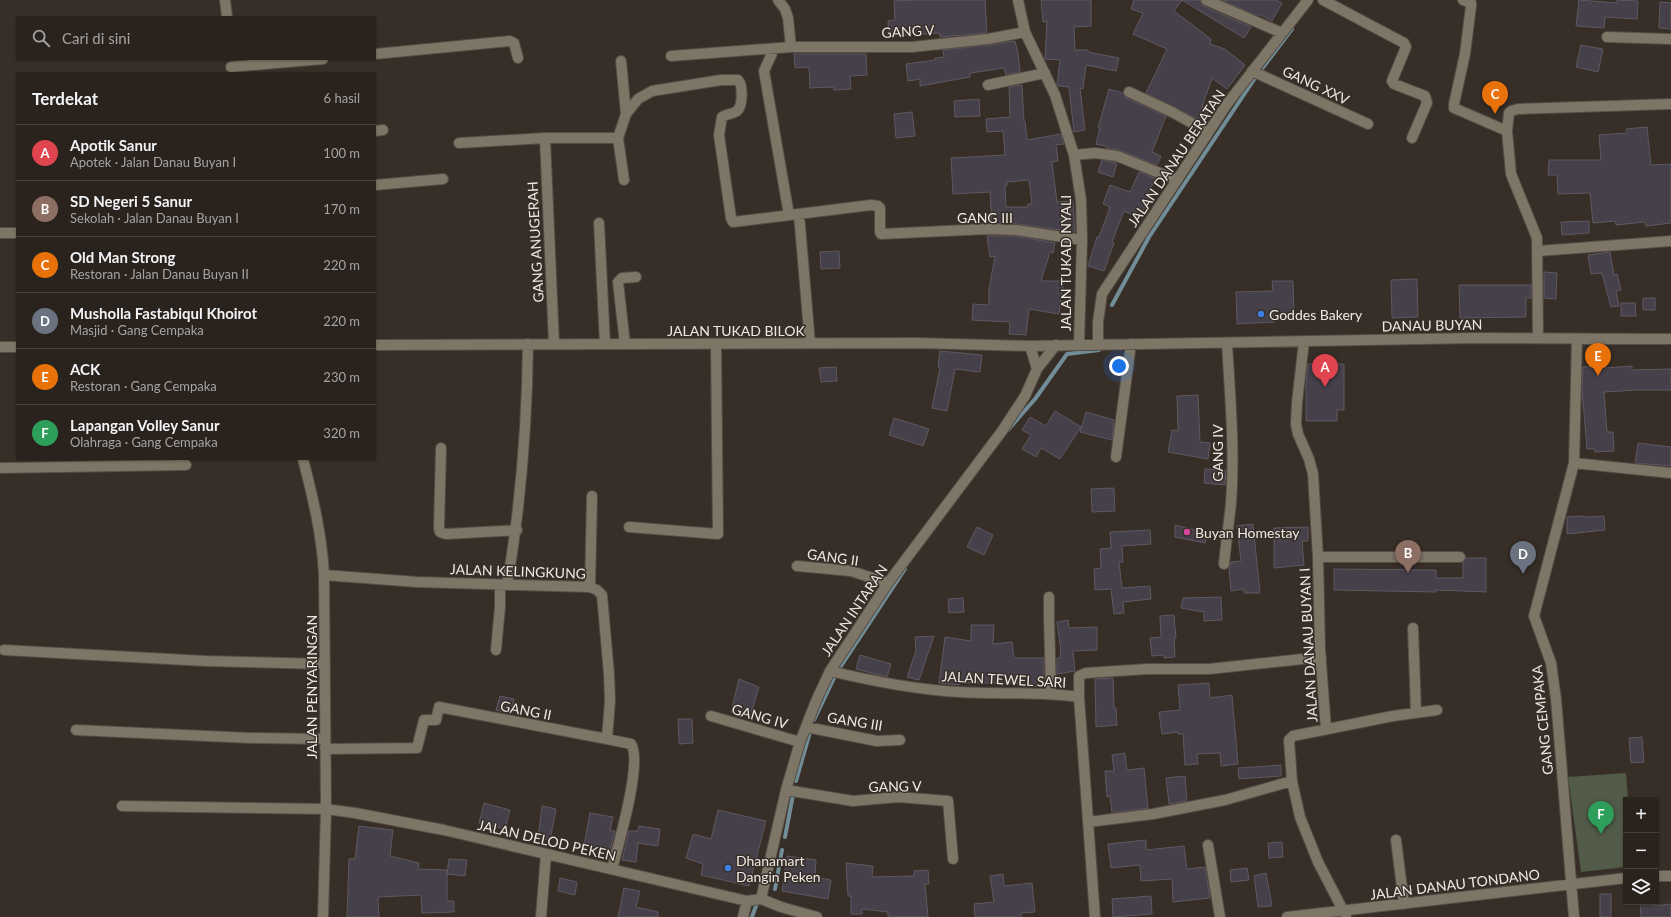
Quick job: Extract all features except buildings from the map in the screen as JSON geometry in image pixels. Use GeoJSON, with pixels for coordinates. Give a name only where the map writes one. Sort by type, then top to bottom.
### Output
{"type":"FeatureCollection","features":[{"type":"Feature","properties":{"kind":"street"},"geometry":{"type":"LineString","coordinates":[[225,0],[227,16]]}},
{"type":"Feature","properties":{"kind":"street"},"geometry":{"type":"LineString","coordinates":[[778,0],[785,9],[788,18],[791,47]]}},
{"type":"Feature","properties":{"kind":"street","name":"JALAN TUKAD NYALI"},"geometry":{"type":"LineString","coordinates":[[1018,0],[1025,32],[1055,95],[1074,155],[1081,200],[1082,240],[1079,344]]}},
{"type":"Feature","properties":{"kind":"street"},"geometry":{"type":"LineString","coordinates":[[1206,0],[1282,33]]}},
{"type":"Feature","properties":{"kind":"street","name":"JALAN DANAU BERATAN"},"geometry":{"type":"LineString","coordinates":[[1098,344],[1098,322],[1102,294],[1208,132],[1252,71],[1308,0]]}},
{"type":"Feature","properties":{"kind":"street"},"geometry":{"type":"LineString","coordinates":[[1323,0],[1404,43],[1406,47],[1392,81],[1394,84],[1425,96],[1427,101],[1412,138]]}},
{"type":"Feature","properties":{"kind":"street"},"geometry":{"type":"LineString","coordinates":[[1463,0],[1471,3],[1471,6],[1465,54],[1454,108],[1507,131]]}},
{"type":"Feature","properties":{"kind":"street","name":"GANG V"},"geometry":{"type":"LineString","coordinates":[[671,56],[791,47],[912,47],[988,39],[1025,32]]}},
{"type":"Feature","properties":{"kind":"street"},"geometry":{"type":"LineString","coordinates":[[1607,37],[1671,39]]}},
{"type":"Feature","properties":{"kind":"street"},"geometry":{"type":"LineString","coordinates":[[376,54],[510,41],[514,43],[518,58]]}},
{"type":"Feature","properties":{"kind":"street"},"geometry":{"type":"LineString","coordinates":[[774,49],[765,64],[764,71],[794,214],[810,343]]}},
{"type":"Feature","properties":{"kind":"street"},"geometry":{"type":"LineString","coordinates":[[231,66],[310,60]]}},
{"type":"Feature","properties":{"kind":"street"},"geometry":{"type":"LineString","coordinates":[[621,61],[626,114]]}},
{"type":"Feature","properties":{"kind":"street","name":"GANG XXV"},"geometry":{"type":"LineString","coordinates":[[1252,71],[1368,124]]}},
{"type":"Feature","properties":{"kind":"street"},"geometry":{"type":"LineString","coordinates":[[988,85],[1045,73]]}},
{"type":"Feature","properties":{"kind":"street"},"geometry":{"type":"LineString","coordinates":[[624,180],[618,138],[626,114],[638,99],[652,91],[721,80],[738,80],[741,86],[740,106],[736,112],[722,117],[719,135],[732,221],[736,223],[794,214]]}},
{"type":"Feature","properties":{"kind":"street"},"geometry":{"type":"LineString","coordinates":[[1130,92],[1172,112],[1208,132]]}},
{"type":"Feature","properties":{"kind":"street"},"geometry":{"type":"LineString","coordinates":[[1538,338],[1537,238],[1512,174],[1507,131],[1509,113],[1518,108],[1671,104]]}},
{"type":"Feature","properties":{"kind":"street"},"geometry":{"type":"LineString","coordinates":[[459,143],[545,138],[618,138]]}},
{"type":"Feature","properties":{"kind":"street","name":"GANG ANUGERAH"},"geometry":{"type":"LineString","coordinates":[[545,138],[554,344]]}},
{"type":"Feature","properties":{"kind":"street"},"geometry":{"type":"LineString","coordinates":[[1074,155],[1095,153],[1117,156],[1177,180]]}},
{"type":"Feature","properties":{"kind":"street"},"geometry":{"type":"LineString","coordinates":[[376,185],[442,179]]}},
{"type":"Feature","properties":{"kind":"street","name":"GANG III"},"geometry":{"type":"LineString","coordinates":[[794,214],[865,205],[876,206],[881,209],[880,234],[1016,230],[1082,240]]}},
{"type":"Feature","properties":{"kind":"street"},"geometry":{"type":"LineString","coordinates":[[599,223],[605,344]]}},
{"type":"Feature","properties":{"kind":"street"},"geometry":{"type":"LineString","coordinates":[[0,233],[16,233]]}},
{"type":"Feature","properties":{"kind":"street"},"geometry":{"type":"LineString","coordinates":[[1538,251],[1671,241]]}},
{"type":"Feature","properties":{"kind":"street"},"geometry":{"type":"LineString","coordinates":[[625,344],[618,282],[622,278],[636,277]]}},
{"type":"Feature","properties":{"kind":"street"},"geometry":{"type":"LineString","coordinates":[[1080,323],[1098,322]]}},
{"type":"Feature","properties":{"kind":"street","name":"DANAU BUYAN"},"geometry":{"type":"LineString","coordinates":[[1098,344],[1304,342],[1476,338],[1671,339]]}},
{"type":"Feature","properties":{"kind":"street","name":"GANG CEMPAKA"},"geometry":{"type":"LineString","coordinates":[[1574,917],[1570,885],[1556,699],[1551,663],[1534,616],[1574,463],[1577,339]]}},
{"type":"Feature","properties":{"kind":"street","name":"JALAN DANAU BUYAN I"},"geometry":{"type":"LineString","coordinates":[[1304,342],[1296,424],[1298,434],[1309,459],[1313,474],[1318,557],[1321,657],[1326,729],[1293,736],[1289,740],[1292,781],[1300,817],[1307,837],[1318,862],[1346,914]]}},
{"type":"Feature","properties":{"kind":"street","name":"JALAN TUKAD BILOK"},"geometry":{"type":"LineString","coordinates":[[376,345],[919,343],[1030,346],[1098,344]]}},
{"type":"Feature","properties":{"kind":"street","name":"GANG IV"},"geometry":{"type":"LineString","coordinates":[[1224,564],[1231,503],[1232,464],[1232,427],[1227,343]]}},
{"type":"Feature","properties":{"kind":"street"},"geometry":{"type":"LineString","coordinates":[[496,650],[503,585],[517,530],[526,426],[528,344]]}},
{"type":"Feature","properties":{"kind":"street"},"geometry":{"type":"LineString","coordinates":[[629,527],[718,534],[716,344]]}},
{"type":"Feature","properties":{"kind":"street"},"geometry":{"type":"LineString","coordinates":[[1116,457],[1131,344]]}},
{"type":"Feature","properties":{"kind":"street","name":"JALAN INTARAN"},"geometry":{"type":"LineString","coordinates":[[761,899],[786,790],[800,742],[816,701],[830,671],[888,583],[1002,430],[1025,396],[1037,369],[1056,345]]}},
{"type":"Feature","properties":{"kind":"street"},"geometry":{"type":"LineString","coordinates":[[1030,346],[1037,369]]}},
{"type":"Feature","properties":{"kind":"street"},"geometry":{"type":"LineString","coordinates":[[0,347],[16,347]]}},
{"type":"Feature","properties":{"kind":"street"},"geometry":{"type":"LineString","coordinates":[[440,448],[440,532],[446,534],[517,530]]}},
{"type":"Feature","properties":{"kind":"street","name":"JALAN PENYARINGAN"},"geometry":{"type":"LineString","coordinates":[[303,460],[320,526],[323,546],[326,809],[323,917]]}},
{"type":"Feature","properties":{"kind":"street"},"geometry":{"type":"LineString","coordinates":[[1574,463],[1671,473]]}},
{"type":"Feature","properties":{"kind":"street"},"geometry":{"type":"LineString","coordinates":[[0,468],[186,465]]}},
{"type":"Feature","properties":{"kind":"street"},"geometry":{"type":"LineString","coordinates":[[590,587],[592,496]]}},
{"type":"Feature","properties":{"kind":"street"},"geometry":{"type":"LineString","coordinates":[[1318,557],[1460,557]]}},
{"type":"Feature","properties":{"kind":"street","name":"GANG II"},"geometry":{"type":"LineString","coordinates":[[797,566],[851,571],[888,583]]}},
{"type":"Feature","properties":{"kind":"street","name":"JALAN KELINGKUNG"},"geometry":{"type":"LineString","coordinates":[[324,575],[417,582],[590,587],[597,590],[602,594],[609,674],[610,701],[607,739]]}},
{"type":"Feature","properties":{"kind":"street"},"geometry":{"type":"LineString","coordinates":[[1049,597],[1048,618],[1051,694]]}},
{"type":"Feature","properties":{"kind":"street"},"geometry":{"type":"LineString","coordinates":[[1413,628],[1416,712]]}},
{"type":"Feature","properties":{"kind":"street"},"geometry":{"type":"LineString","coordinates":[[4,650],[205,661],[325,664]]}},
{"type":"Feature","properties":{"kind":"street"},"geometry":{"type":"LineString","coordinates":[[1079,697],[1079,676],[1086,672],[1209,668],[1321,657]]}},
{"type":"Feature","properties":{"kind":"street","name":"JALAN TEWEL SARI"},"geometry":{"type":"LineString","coordinates":[[830,671],[895,685],[946,691],[1051,694],[1079,697],[1095,917]]}},
{"type":"Feature","properties":{"kind":"street","name":"GANG II"},"geometry":{"type":"LineString","coordinates":[[325,749],[417,748],[424,720],[436,720],[439,707],[607,739]]}},
{"type":"Feature","properties":{"kind":"street"},"geometry":{"type":"LineString","coordinates":[[1326,729],[1416,712],[1436,710]]}},
{"type":"Feature","properties":{"kind":"street","name":"GANG IV"},"geometry":{"type":"LineString","coordinates":[[711,716],[800,742]]}},
{"type":"Feature","properties":{"kind":"street","name":"GANG III"},"geometry":{"type":"LineString","coordinates":[[806,727],[876,741],[900,740]]}},
{"type":"Feature","properties":{"kind":"street"},"geometry":{"type":"LineString","coordinates":[[76,730],[258,738],[325,739]]}},
{"type":"Feature","properties":{"kind":"street"},"geometry":{"type":"LineString","coordinates":[[607,739],[631,744],[635,752],[634,773],[612,870]]}},
{"type":"Feature","properties":{"kind":"street"},"geometry":{"type":"LineString","coordinates":[[1088,822],[1153,814],[1225,800],[1292,781]]}},
{"type":"Feature","properties":{"kind":"street","name":"GANG V"},"geometry":{"type":"LineString","coordinates":[[786,790],[853,801],[898,797],[948,801],[953,859]]}},
{"type":"Feature","properties":{"kind":"street","name":"JALAN DELOD PEKEN"},"geometry":{"type":"LineString","coordinates":[[122,806],[326,809],[444,830],[747,901],[761,899]]}},
{"type":"Feature","properties":{"kind":"street"},"geometry":{"type":"LineString","coordinates":[[1396,840],[1404,904]]}},
{"type":"Feature","properties":{"kind":"street"},"geometry":{"type":"LineString","coordinates":[[1208,845],[1220,917]]}},
{"type":"Feature","properties":{"kind":"street"},"geometry":{"type":"LineString","coordinates":[[541,917],[546,854]]}},
{"type":"Feature","properties":{"kind":"street"},"geometry":{"type":"LineString","coordinates":[[1659,876],[1671,876]]}},
{"type":"Feature","properties":{"kind":"street","name":"JALAN DANAU TONDANO"},"geometry":{"type":"LineString","coordinates":[[1287,917],[1346,914],[1404,904],[1623,878]]}},
{"type":"Feature","properties":{"kind":"street"},"geometry":{"type":"LineString","coordinates":[[761,899],[781,907],[817,917]]}},
{"type":"Feature","properties":{"kind":"street"},"geometry":{"type":"LineString","coordinates":[[743,917],[747,901]]}},
{"type":"Feature","properties":{"kind":"green space"},"geometry":{"type":"Polygon","coordinates":[[[1626,773],[1628,797],[1623,797],[1623,867],[1581,872],[1568,777],[1626,773]]]}},
{"type":"Feature","properties":{"kind":"waterway"},"geometry":{"type":"LineString","coordinates":[[1261,70],[1292,29]]}},
{"type":"Feature","properties":{"kind":"waterway"},"geometry":{"type":"LineString","coordinates":[[1112,305],[1149,237],[1255,78]]}},
{"type":"Feature","properties":{"kind":"waterway"},"geometry":{"type":"LineString","coordinates":[[1008,430],[1035,399],[1067,354],[1099,350]]}},
{"type":"Feature","properties":{"kind":"waterway"},"geometry":{"type":"LineString","coordinates":[[841,666],[905,569]]}},
{"type":"Feature","properties":{"kind":"waterway"},"geometry":{"type":"LineString","coordinates":[[814,720],[834,678]]}},
{"type":"Feature","properties":{"kind":"waterway"},"geometry":{"type":"LineString","coordinates":[[796,781],[810,732]]}},
{"type":"Feature","properties":{"kind":"waterway"},"geometry":{"type":"LineString","coordinates":[[785,837],[793,795]]}},
{"type":"Feature","properties":{"kind":"waterway"},"geometry":{"type":"LineString","coordinates":[[775,889],[782,850]]}},
{"type":"Feature","properties":{"kind":"waterway"},"geometry":{"type":"LineString","coordinates":[[752,917],[757,903],[759,903]]}},
{"type":"Feature","properties":{"kind":"place","name":"Old Man Strong"},"geometry":{"type":"Point","coordinates":[1495,114]}},
{"type":"Feature","properties":{"kind":"place","name":"Goddes Bakery"},"geometry":{"type":"Point","coordinates":[1261,314]}},
{"type":"Feature","properties":{"kind":"place","name":"ACK"},"geometry":{"type":"Point","coordinates":[1598,376]}},
{"type":"Feature","properties":{"kind":"place","name":"Apotik Sanur"},"geometry":{"type":"Point","coordinates":[1325,387]}},
{"type":"Feature","properties":{"kind":"place","name":"Buyan Homestay"},"geometry":{"type":"Point","coordinates":[1187,532]}},
{"type":"Feature","properties":{"kind":"place","name":"SD Negeri 5 Sanur"},"geometry":{"type":"Point","coordinates":[1408,573]}},
{"type":"Feature","properties":{"kind":"place","name":"Musholla Fastabiqul Khoirot"},"geometry":{"type":"Point","coordinates":[1523,574]}},
{"type":"Feature","properties":{"kind":"place","name":"Lapangan Volley Sanur"},"geometry":{"type":"Point","coordinates":[1601,834]}},
{"type":"Feature","properties":{"kind":"place","name":"Dhanamart Dangin Peken"},"geometry":{"type":"Point","coordinates":[728,868]}}]}
